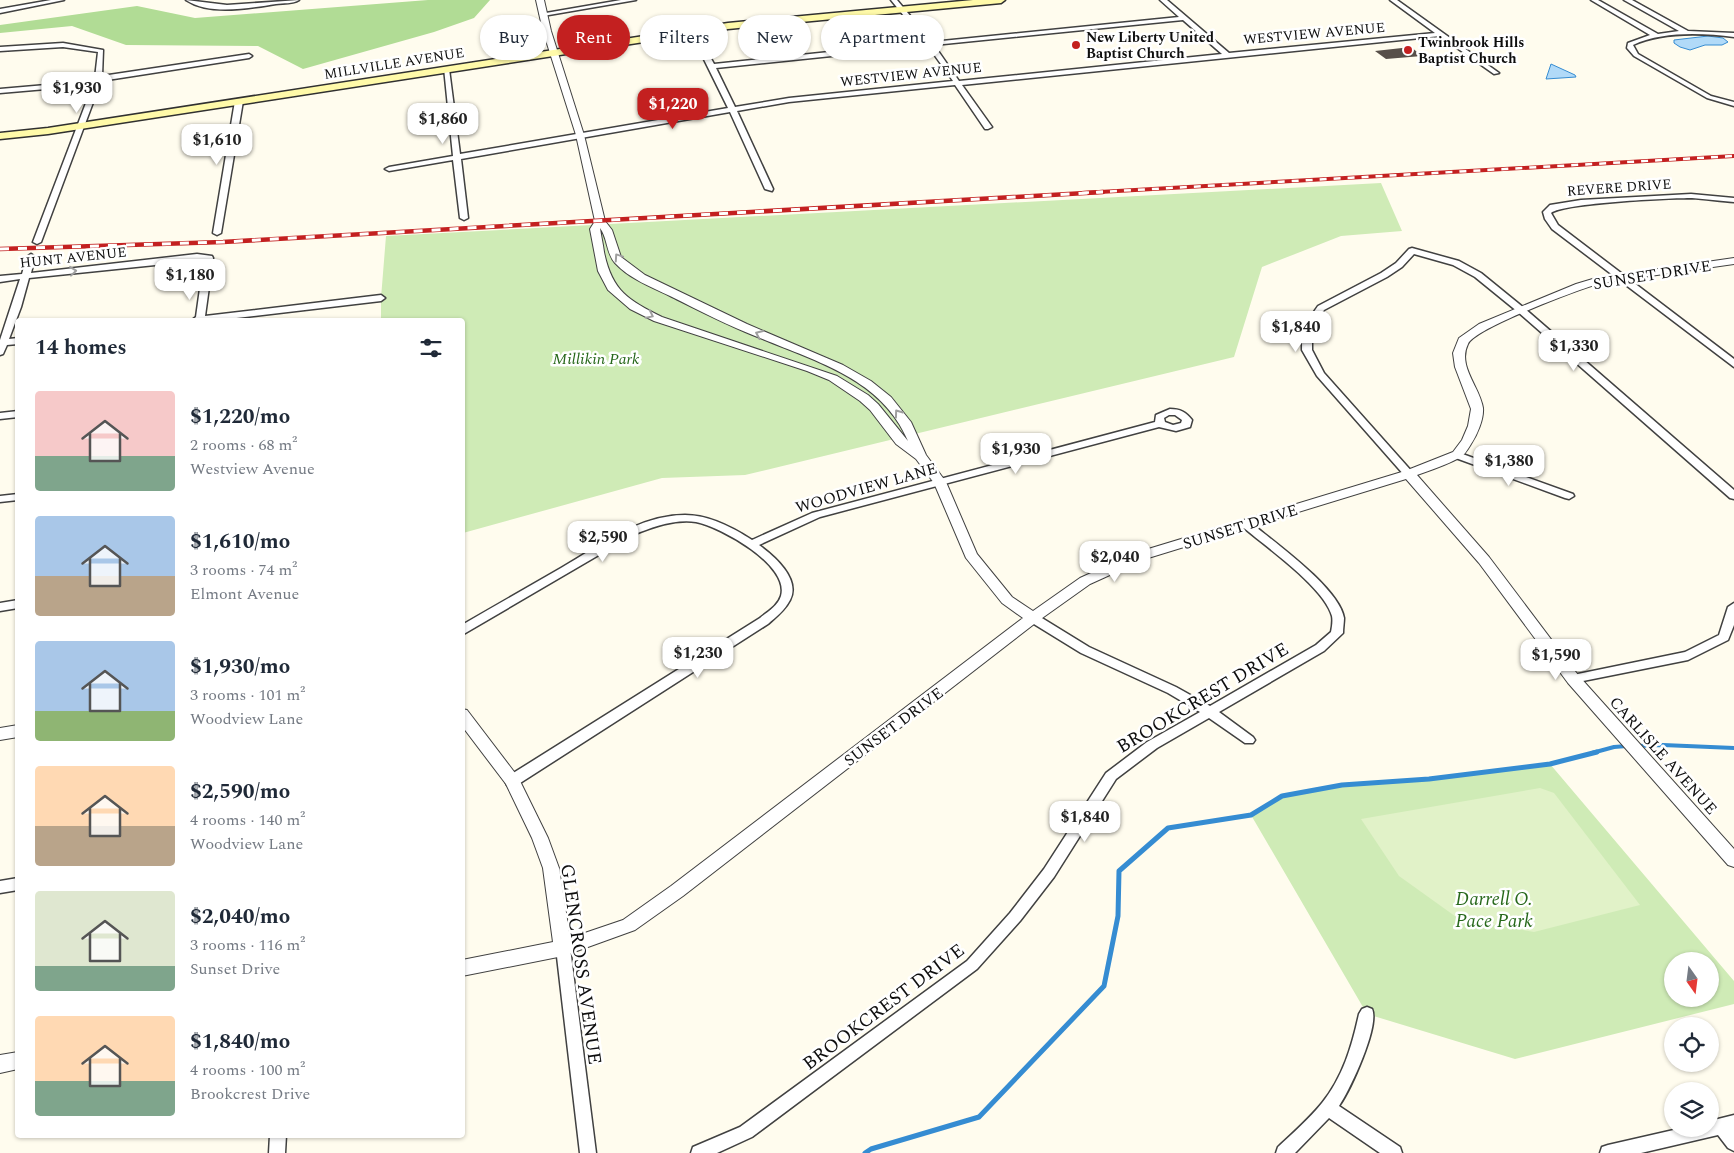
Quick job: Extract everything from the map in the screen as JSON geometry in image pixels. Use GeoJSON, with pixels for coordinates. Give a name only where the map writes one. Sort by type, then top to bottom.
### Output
{"type":"FeatureCollection","features":[{"type":"Feature","properties":{"kind":"main road","name":"MILLVILLE AVENUE"},"geometry":{"type":"LineString","coordinates":[[728,27],[999,0]]}},
{"type":"Feature","properties":{"kind":"main road","name":"MILLVILLE AVENUE"},"geometry":{"type":"LineString","coordinates":[[0,136],[80,126],[640,39]]}},
{"type":"Feature","properties":{"kind":"street"},"geometry":{"type":"LineString","coordinates":[[0,11],[61,0]]}},
{"type":"Feature","properties":{"kind":"street"},"geometry":{"type":"LineString","coordinates":[[189,0],[199,4],[223,6],[296,0]]}},
{"type":"Feature","properties":{"kind":"street"},"geometry":{"type":"LineString","coordinates":[[540,0],[580,135],[600,221],[607,229],[614,254],[620,262],[637,275],[738,324],[835,365],[881,393],[898,412],[914,438],[920,456]]}},
{"type":"Feature","properties":{"kind":"street"},"geometry":{"type":"LineString","coordinates":[[543,14],[633,0]]}},
{"type":"Feature","properties":{"kind":"street"},"geometry":{"type":"LineString","coordinates":[[894,0],[907,15]]}},
{"type":"Feature","properties":{"kind":"street"},"geometry":{"type":"LineString","coordinates":[[1163,0],[1226,54]]}},
{"type":"Feature","properties":{"kind":"street"},"geometry":{"type":"LineString","coordinates":[[1393,0],[1496,73]]}},
{"type":"Feature","properties":{"kind":"street"},"geometry":{"type":"LineString","coordinates":[[1594,0],[1657,36]]}},
{"type":"Feature","properties":{"kind":"street"},"geometry":{"type":"LineString","coordinates":[[1627,0],[1687,33]]}},
{"type":"Feature","properties":{"kind":"street"},"geometry":{"type":"LineString","coordinates":[[944,43],[1184,18]]}},
{"type":"Feature","properties":{"kind":"street"},"geometry":{"type":"LineString","coordinates":[[1734,35],[1687,33],[1648,37],[1630,44],[1630,48],[1636,55],[1701,93],[1734,104]]}},
{"type":"Feature","properties":{"kind":"street","name":"WESTVIEW AVENUE"},"geometry":{"type":"LineString","coordinates":[[389,169],[732,108],[789,100],[1226,54],[1441,34]]}},
{"type":"Feature","properties":{"kind":"street"},"geometry":{"type":"LineString","coordinates":[[0,49],[82,45],[101,51],[98,79],[37,242]]}},
{"type":"Feature","properties":{"kind":"street"},"geometry":{"type":"LineString","coordinates":[[712,66],[821,55]]}},
{"type":"Feature","properties":{"kind":"street"},"geometry":{"type":"LineString","coordinates":[[0,91],[98,79],[249,56]]}},
{"type":"Feature","properties":{"kind":"street"},"geometry":{"type":"LineString","coordinates":[[709,60],[769,189]]}},
{"type":"Feature","properties":{"kind":"street"},"geometry":{"type":"LineString","coordinates":[[941,60],[988,127]]}},
{"type":"Feature","properties":{"kind":"street"},"geometry":{"type":"LineString","coordinates":[[446,69],[464,218]]}},
{"type":"Feature","properties":{"kind":"street"},"geometry":{"type":"LineString","coordinates":[[218,233],[239,101]]}},
{"type":"Feature","properties":{"kind":"street","name":"REVERE DRIVE"},"geometry":{"type":"LineString","coordinates":[[1621,277],[1555,226],[1549,219],[1547,212],[1554,207],[1566,204],[1590,202],[1691,196],[1734,200]]}},
{"type":"Feature","properties":{"kind":"street"},"geometry":{"type":"LineString","coordinates":[[600,221],[595,229],[603,271],[612,288],[634,307],[658,319],[811,369],[833,378],[864,398],[874,407],[900,441],[920,456],[940,482],[971,555],[990,582],[1007,600],[1085,650],[1172,690],[1210,712],[1249,740]]}},
{"type":"Feature","properties":{"kind":"street","name":"CARLISLE AVENUE"},"geometry":{"type":"LineString","coordinates":[[1521,310],[1467,268],[1456,262],[1412,251],[1398,265],[1384,275],[1321,308],[1307,329],[1308,350],[1320,374],[1484,560],[1542,640],[1574,679],[1734,860]]}},
{"type":"Feature","properties":{"kind":"street"},"geometry":{"type":"LineString","coordinates":[[1,346],[17,307],[32,257]]}},
{"type":"Feature","properties":{"kind":"street","name":"HUNT AVENUE"},"geometry":{"type":"LineString","coordinates":[[0,279],[197,257],[209,258],[200,318]]}},
{"type":"Feature","properties":{"kind":"street","name":"SUNSET DRIVE"},"geometry":{"type":"LineString","coordinates":[[465,967],[563,948],[629,925],[676,892],[1033,618],[1085,581],[1140,556],[1409,474],[1457,455],[1468,440],[1474,426],[1477,409],[1460,367],[1459,353],[1463,340],[1483,326],[1580,286],[1621,277],[1734,261]]}},
{"type":"Feature","properties":{"kind":"street"},"geometry":{"type":"LineString","coordinates":[[1621,277],[1734,364]]}},
{"type":"Feature","properties":{"kind":"street"},"geometry":{"type":"LineString","coordinates":[[216,318],[381,298]]}},
{"type":"Feature","properties":{"kind":"street"},"geometry":{"type":"LineString","coordinates":[[1521,310],[1734,496]]}},
{"type":"Feature","properties":{"kind":"street"},"geometry":{"type":"LineString","coordinates":[[1,346],[15,342]]}},
{"type":"Feature","properties":{"kind":"street"},"geometry":{"type":"LineString","coordinates":[[0,416],[15,414]]}},
{"type":"Feature","properties":{"kind":"street","name":"WOODVIEW LANE"},"geometry":{"type":"LineString","coordinates":[[752,544],[816,515],[1160,424]]}},
{"type":"Feature","properties":{"kind":"street"},"geometry":{"type":"LineString","coordinates":[[1457,455],[1569,496]]}},
{"type":"Feature","properties":{"kind":"street"},"geometry":{"type":"LineString","coordinates":[[0,500],[15,498]]}},
{"type":"Feature","properties":{"kind":"street"},"geometry":{"type":"LineString","coordinates":[[465,628],[629,533],[656,521],[696,519],[714,524],[752,544],[775,563],[785,578],[787,591],[784,602],[764,621],[512,781]]}},
{"type":"Feature","properties":{"kind":"street","name":"BROOKCREST DRIVE"},"geometry":{"type":"LineString","coordinates":[[699,1153],[746,1132],[972,965],[1015,917],[1050,873],[1111,776],[1152,745],[1320,648],[1337,633],[1338,617],[1330,599],[1318,585],[1247,524]]}},
{"type":"Feature","properties":{"kind":"street"},"geometry":{"type":"LineString","coordinates":[[0,607],[15,604]]}},
{"type":"Feature","properties":{"kind":"street"},"geometry":{"type":"LineString","coordinates":[[1574,679],[1688,656],[1724,637],[1734,607]]}},
{"type":"Feature","properties":{"kind":"street","name":"GLENCROSS AVENUE"},"geometry":{"type":"LineString","coordinates":[[465,718],[512,781],[540,838],[551,868],[563,948],[588,1153]]}},
{"type":"Feature","properties":{"kind":"street"},"geometry":{"type":"LineString","coordinates":[[0,734],[15,732]]}},
{"type":"Feature","properties":{"kind":"street"},"geometry":{"type":"LineString","coordinates":[[0,887],[15,884]]}},
{"type":"Feature","properties":{"kind":"street"},"geometry":{"type":"LineString","coordinates":[[1284,1153],[1328,1108],[1351,1071],[1367,1014]]}},
{"type":"Feature","properties":{"kind":"street"},"geometry":{"type":"LineString","coordinates":[[0,1064],[15,1061]]}},
{"type":"Feature","properties":{"kind":"street"},"geometry":{"type":"LineString","coordinates":[[1328,1108],[1394,1153]]}},
{"type":"Feature","properties":{"kind":"street"},"geometry":{"type":"LineString","coordinates":[[1719,1126],[1734,1144]]}},
{"type":"Feature","properties":{"kind":"street"},"geometry":{"type":"LineString","coordinates":[[1608,1153],[1674,1137]]}},
{"type":"Feature","properties":{"kind":"street"},"geometry":{"type":"LineString","coordinates":[[277,1153],[278,1138]]}},
{"type":"Feature","properties":{"kind":"green space"},"geometry":{"type":"Polygon","coordinates":[[[428,0],[490,0],[474,18],[434,32],[303,69],[258,46],[126,45],[72,26],[0,33],[0,25],[137,6],[195,18],[428,0]]]}},
{"type":"Feature","properties":{"kind":"green space","name":"Millikin Park"},"geometry":{"type":"Polygon","coordinates":[[[1381,183],[1402,231],[1341,236],[1262,267],[1234,357],[745,475],[662,478],[465,532],[465,318],[381,318],[386,236],[1381,183]]]}},
{"type":"Feature","properties":{"kind":"green space","name":"Darrell O. Pace Park"},"geometry":{"type":"Polygon","coordinates":[[[1550,764],[1709,952],[1664,952],[1664,1008],[1718,1008],[1682,1017],[1664,1017],[1664,1022],[1515,1059],[1367,1014],[1251,815],[1282,796],[1342,785],[1429,779],[1550,764]]]}},
{"type":"Feature","properties":{"kind":"green space"},"geometry":{"type":"Polygon","coordinates":[[[1540,788],[1554,793],[1640,905],[1534,932],[1459,919],[1399,876],[1361,819],[1540,788]]]}},
{"type":"Feature","properties":{"kind":"green space","name":"Darrell O. Pace Park"},"geometry":{"type":"Polygon","coordinates":[[[1719,963],[1734,981],[1734,1004],[1719,1008],[1719,963]]]}},
{"type":"Feature","properties":{"kind":"water"},"geometry":{"type":"Polygon","coordinates":[[[1708,36],[1723,38],[1728,42],[1722,45],[1705,45],[1690,50],[1674,43],[1674,40],[1708,36]]]}},
{"type":"Feature","properties":{"kind":"water"},"geometry":{"type":"Polygon","coordinates":[[[1551,64],[1575,75],[1576,77],[1546,79],[1551,64]]]}},
{"type":"Feature","properties":{"kind":"building"},"geometry":{"type":"Polygon","coordinates":[[[1411,47],[1422,56],[1386,59],[1375,51],[1411,47]]]}},
{"type":"Feature","properties":{"kind":"waterway"},"geometry":{"type":"LineString","coordinates":[[1636,746],[1663,745],[1734,748]]}},
{"type":"Feature","properties":{"kind":"waterway"},"geometry":{"type":"LineString","coordinates":[[1592,753],[1614,747],[1627,746]]}},
{"type":"Feature","properties":{"kind":"waterway"},"geometry":{"type":"LineString","coordinates":[[865,1153],[871,1149],[979,1117],[1104,986],[1118,916],[1119,871],[1168,828],[1251,815],[1282,796],[1342,785],[1429,779],[1550,764],[1597,752]]}},
{"type":"Feature","properties":{"kind":"railway"},"geometry":{"type":"LineString","coordinates":[[1082,193],[1734,156]]}},
{"type":"Feature","properties":{"kind":"railway"},"geometry":{"type":"LineString","coordinates":[[0,249],[223,242],[1103,192]]}},
{"type":"Feature","properties":{"kind":"place","name":"New Liberty United Baptist Church"},"geometry":{"type":"Point","coordinates":[1076,45]}},
{"type":"Feature","properties":{"kind":"place","name":"Twinbrook Hills Baptist Church"},"geometry":{"type":"Point","coordinates":[1408,50]}}]}
